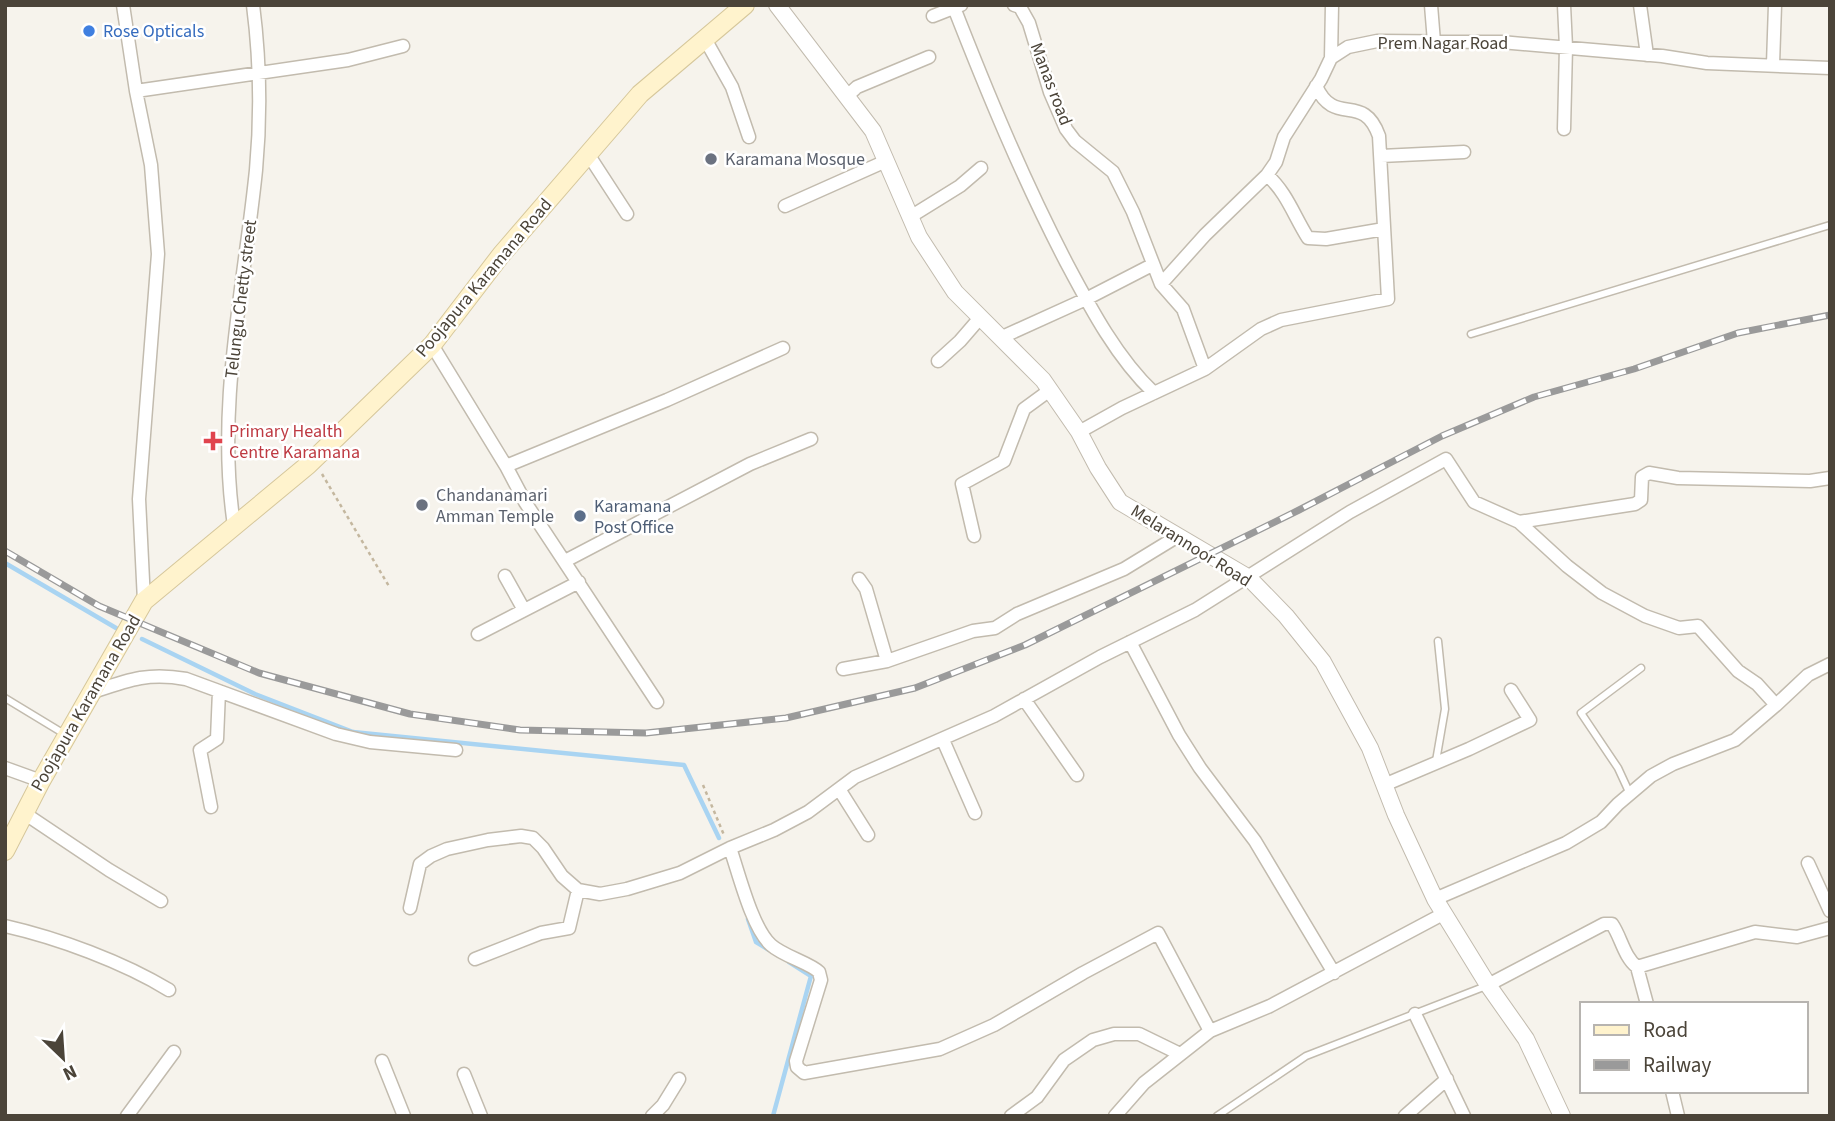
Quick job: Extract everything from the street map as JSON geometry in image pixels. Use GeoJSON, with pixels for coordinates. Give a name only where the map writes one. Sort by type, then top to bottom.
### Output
{"type":"FeatureCollection","features":[{"type":"Feature","properties":{"kind":"main road","name":"Poojapura Karamana Road"},"geometry":{"type":"LineString","coordinates":[[5,851],[41,781],[144,601],[313,460],[432,345],[501,255],[640,94],[745,5]]}},
{"type":"Feature","properties":{"kind":"street"},"geometry":{"type":"LineString","coordinates":[[123,5],[151,165],[158,254],[139,499],[144,601]]}},
{"type":"Feature","properties":{"kind":"street","name":"Telungu Chetty street"},"geometry":{"type":"LineString","coordinates":[[234,525],[228,455],[229,403],[256,166],[259,50],[253,5]]}},
{"type":"Feature","properties":{"kind":"street","name":"Melarannoor Road"},"geometry":{"type":"LineString","coordinates":[[777,5],[873,131],[919,237],[955,292],[1050,390],[1121,502],[1249,578],[1286,616],[1323,662],[1370,748],[1435,899],[1488,985],[1526,1039],[1562,1116]]}},
{"type":"Feature","properties":{"kind":"street","name":"Manas road"},"geometry":{"type":"LineString","coordinates":[[1014,5],[1020,7],[1029,23],[1066,129],[1074,141],[1113,172],[1133,212],[1161,284]]}},
{"type":"Feature","properties":{"kind":"street"},"geometry":{"type":"LineString","coordinates":[[1205,369],[1183,309],[1161,284],[1276,162],[1284,137],[1331,58],[1332,5]]}},
{"type":"Feature","properties":{"kind":"street"},"geometry":{"type":"LineString","coordinates":[[1431,5],[1434,42]]}},
{"type":"Feature","properties":{"kind":"street"},"geometry":{"type":"LineString","coordinates":[[1564,5],[1564,129]]}},
{"type":"Feature","properties":{"kind":"street"},"geometry":{"type":"LineString","coordinates":[[1640,5],[1647,55]]}},
{"type":"Feature","properties":{"kind":"street"},"geometry":{"type":"LineString","coordinates":[[1773,64],[1775,5]]}},
{"type":"Feature","properties":{"kind":"street"},"geometry":{"type":"LineString","coordinates":[[933,16],[956,6],[996,114],[1037,205],[1086,299],[1135,374],[1154,393]]}},
{"type":"Feature","properties":{"kind":"street"},"geometry":{"type":"LineString","coordinates":[[705,39],[732,88],[749,137]]}},
{"type":"Feature","properties":{"kind":"street","name":"Prem Nagar Road"},"geometry":{"type":"LineString","coordinates":[[1331,58],[1348,47],[1377,41],[1501,41],[1707,63],[1830,68]]}},
{"type":"Feature","properties":{"kind":"street"},"geometry":{"type":"LineString","coordinates":[[136,91],[348,60],[403,46]]}},
{"type":"Feature","properties":{"kind":"street"},"geometry":{"type":"LineString","coordinates":[[846,97],[857,87],[929,57]]}},
{"type":"Feature","properties":{"kind":"street"},"geometry":{"type":"LineString","coordinates":[[1079,432],[1205,369],[1261,329],[1281,320],[1388,299],[1378,136],[1369,116],[1360,111],[1327,104],[1316,86]]}},
{"type":"Feature","properties":{"kind":"street"},"geometry":{"type":"LineString","coordinates":[[1381,156],[1464,152]]}},
{"type":"Feature","properties":{"kind":"street"},"geometry":{"type":"LineString","coordinates":[[588,154],[627,215]]}},
{"type":"Feature","properties":{"kind":"street"},"geometry":{"type":"LineString","coordinates":[[785,206],[886,161]]}},
{"type":"Feature","properties":{"kind":"street"},"geometry":{"type":"LineString","coordinates":[[910,217],[960,186],[981,168]]}},
{"type":"Feature","properties":{"kind":"street"},"geometry":{"type":"LineString","coordinates":[[1267,174],[1291,203],[1308,238],[1326,239],[1384,229]]}},
{"type":"Feature","properties":{"kind":"street"},"geometry":{"type":"LineString","coordinates":[[1000,338],[1152,265]]}},
{"type":"Feature","properties":{"kind":"street"},"geometry":{"type":"LineString","coordinates":[[938,361],[960,341],[979,318]]}},
{"type":"Feature","properties":{"kind":"street"},"geometry":{"type":"LineString","coordinates":[[432,345],[525,502],[657,702]]}},
{"type":"Feature","properties":{"kind":"street"},"geometry":{"type":"LineString","coordinates":[[506,466],[783,348]]}},
{"type":"Feature","properties":{"kind":"street"},"geometry":{"type":"LineString","coordinates":[[974,536],[962,484],[1004,461],[1024,409],[1050,390]]}},
{"type":"Feature","properties":{"kind":"street"},"geometry":{"type":"LineString","coordinates":[[565,561],[750,464],[811,439]]}},
{"type":"Feature","properties":{"kind":"street"},"geometry":{"type":"LineString","coordinates":[[410,908],[421,864],[431,856],[460,846],[521,836],[533,838],[562,876],[578,890],[600,894],[680,873],[808,812],[855,777],[943,740],[1195,610],[1350,512],[1446,459],[1474,502],[1518,522],[1602,593],[1645,616],[1679,628],[1698,626],[1738,671],[1757,684],[1776,705]]}},
{"type":"Feature","properties":{"kind":"street"},"geometry":{"type":"LineString","coordinates":[[1518,522],[1635,504],[1641,500],[1642,477],[1649,473],[1678,478],[1810,481],[1830,478]]}},
{"type":"Feature","properties":{"kind":"street"},"geometry":{"type":"LineString","coordinates":[[844,669],[887,661],[973,631],[995,628],[1017,614],[1124,569],[1178,536]]}},
{"type":"Feature","properties":{"kind":"street"},"geometry":{"type":"LineString","coordinates":[[505,576],[524,610]]}},
{"type":"Feature","properties":{"kind":"street"},"geometry":{"type":"LineString","coordinates":[[859,579],[866,589],[887,661]]}},
{"type":"Feature","properties":{"kind":"street"},"geometry":{"type":"LineString","coordinates":[[478,635],[579,582]]}},
{"type":"Feature","properties":{"kind":"street"},"geometry":{"type":"LineString","coordinates":[[1130,642],[1179,735],[1200,768],[1255,841],[1334,973]]}},
{"type":"Feature","properties":{"kind":"street"},"geometry":{"type":"LineString","coordinates":[[1435,899],[1566,843],[1601,822],[1651,776],[1673,764],[1735,740],[1808,675],[1830,664]]}},
{"type":"Feature","properties":{"kind":"street"},"geometry":{"type":"LineString","coordinates":[[93,692],[131,679],[162,675],[219,691],[335,734],[370,742],[456,750]]}},
{"type":"Feature","properties":{"kind":"street"},"geometry":{"type":"LineString","coordinates":[[1384,785],[1530,720],[1511,690]]}},
{"type":"Feature","properties":{"kind":"street"},"geometry":{"type":"LineString","coordinates":[[211,807],[200,750],[217,739],[219,691]]}},
{"type":"Feature","properties":{"kind":"street"},"geometry":{"type":"LineString","coordinates":[[1024,699],[1077,775]]}},
{"type":"Feature","properties":{"kind":"street"},"geometry":{"type":"LineString","coordinates":[[943,740],[975,814]]}},
{"type":"Feature","properties":{"kind":"street"},"geometry":{"type":"LineString","coordinates":[[5,768],[41,781]]}},
{"type":"Feature","properties":{"kind":"street"},"geometry":{"type":"LineString","coordinates":[[839,789],[868,835]]}},
{"type":"Feature","properties":{"kind":"street"},"geometry":{"type":"LineString","coordinates":[[24,813],[161,901]]}},
{"type":"Feature","properties":{"kind":"street"},"geometry":{"type":"LineString","coordinates":[[730,848],[755,920],[763,935],[772,946],[819,972],[821,980],[796,1061],[797,1067],[804,1073],[940,1049],[994,1025],[1158,933],[1210,1031]]}},
{"type":"Feature","properties":{"kind":"street"},"geometry":{"type":"LineString","coordinates":[[1808,863],[1830,911]]}},
{"type":"Feature","properties":{"kind":"street"},"geometry":{"type":"LineString","coordinates":[[475,959],[541,933],[569,928],[578,890]]}},
{"type":"Feature","properties":{"kind":"street"},"geometry":{"type":"LineString","coordinates":[[1115,1116],[1144,1083],[1210,1031],[1270,1006],[1443,914]]}},
{"type":"Feature","properties":{"kind":"street"},"geometry":{"type":"LineString","coordinates":[[1488,985],[1604,923],[1612,924],[1631,962],[1637,967],[1646,1002]]}},
{"type":"Feature","properties":{"kind":"street"},"geometry":{"type":"LineString","coordinates":[[5,926],[32,932],[109,961],[148,977],[169,990]]}},
{"type":"Feature","properties":{"kind":"street"},"geometry":{"type":"LineString","coordinates":[[1637,967],[1755,932],[1797,937],[1830,928]]}},
{"type":"Feature","properties":{"kind":"street"},"geometry":{"type":"LineString","coordinates":[[1415,1014],[1464,1116]]}},
{"type":"Feature","properties":{"kind":"street"},"geometry":{"type":"LineString","coordinates":[[1011,1116],[1037,1097],[1064,1060],[1093,1040],[1114,1034],[1139,1034],[1180,1054]]}},
{"type":"Feature","properties":{"kind":"street"},"geometry":{"type":"LineString","coordinates":[[127,1116],[174,1052]]}},
{"type":"Feature","properties":{"kind":"street"},"geometry":{"type":"LineString","coordinates":[[382,1061],[404,1116]]}},
{"type":"Feature","properties":{"kind":"street"},"geometry":{"type":"LineString","coordinates":[[464,1074],[481,1116]]}},
{"type":"Feature","properties":{"kind":"street"},"geometry":{"type":"LineString","coordinates":[[652,1116],[663,1105],[679,1079]]}},
{"type":"Feature","properties":{"kind":"street"},"geometry":{"type":"LineString","coordinates":[[1405,1116],[1447,1079]]}},
{"type":"Feature","properties":{"kind":"street"},"geometry":{"type":"LineString","coordinates":[[1672,1093],[1678,1116]]}},
{"type":"Feature","properties":{"kind":"lane"},"geometry":{"type":"LineString","coordinates":[[1471,334],[1830,225]]}},
{"type":"Feature","properties":{"kind":"lane"},"geometry":{"type":"LineString","coordinates":[[1436,763],[1445,709],[1438,641]]}},
{"type":"Feature","properties":{"kind":"lane"},"geometry":{"type":"LineString","coordinates":[[1630,794],[1618,768],[1581,713],[1641,668]]}},
{"type":"Feature","properties":{"kind":"lane"},"geometry":{"type":"LineString","coordinates":[[5,698],[68,736]]}},
{"type":"Feature","properties":{"kind":"lane"},"geometry":{"type":"LineString","coordinates":[[1217,1116],[1306,1056],[1488,985]]}},
{"type":"Feature","properties":{"kind":"path"},"geometry":{"type":"LineString","coordinates":[[313,460],[390,588]]}},
{"type":"Feature","properties":{"kind":"path"},"geometry":{"type":"LineString","coordinates":[[703,785],[730,848]]}},
{"type":"Feature","properties":{"kind":"waterway"},"geometry":{"type":"LineString","coordinates":[[5,563],[116,628]]}},
{"type":"Feature","properties":{"kind":"waterway"},"geometry":{"type":"LineString","coordinates":[[142,639],[255,694],[353,732],[684,765],[719,838]]}},
{"type":"Feature","properties":{"kind":"waterway"},"geometry":{"type":"LineString","coordinates":[[748,919],[756,942],[769,950]]}},
{"type":"Feature","properties":{"kind":"waterway"},"geometry":{"type":"LineString","coordinates":[[773,1116],[811,976],[789,962]]}},
{"type":"Feature","properties":{"kind":"railway"},"geometry":{"type":"LineString","coordinates":[[5,551],[99,606],[259,673],[410,714],[520,730],[646,733],[786,718],[915,688],[1025,645],[1442,436],[1534,397],[1634,369],[1738,333],[1830,315]]}},
{"type":"Feature","properties":{"kind":"place","name":"Rose Opticals"},"geometry":{"type":"Point","coordinates":[89,31]}},
{"type":"Feature","properties":{"kind":"place","name":"Karamana Mosque"},"geometry":{"type":"Point","coordinates":[711,159]}},
{"type":"Feature","properties":{"kind":"place","name":"Primary Health Centre Karamana"},"geometry":{"type":"Point","coordinates":[213,441]}},
{"type":"Feature","properties":{"kind":"place","name":"Chandanamari Amman Temple"},"geometry":{"type":"Point","coordinates":[422,505]}},
{"type":"Feature","properties":{"kind":"place","name":"Karamana Post Office"},"geometry":{"type":"Point","coordinates":[580,516]}}]}
